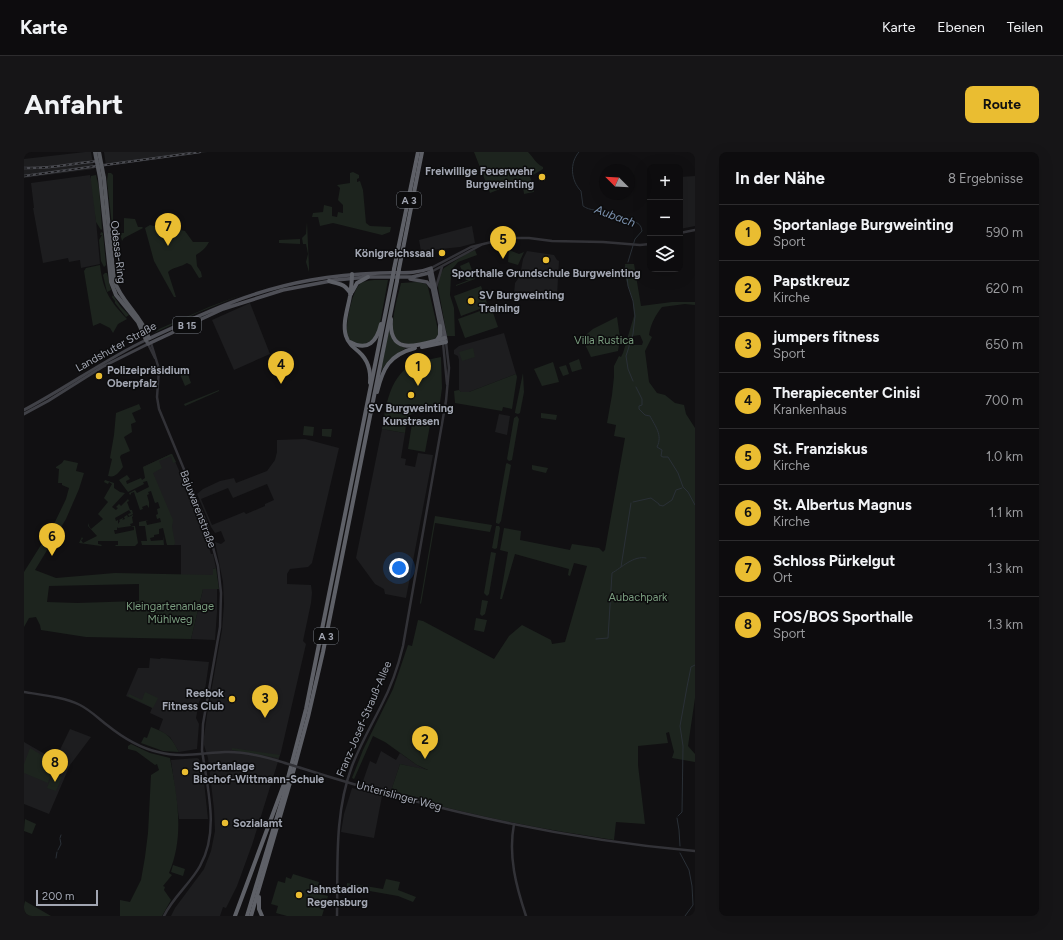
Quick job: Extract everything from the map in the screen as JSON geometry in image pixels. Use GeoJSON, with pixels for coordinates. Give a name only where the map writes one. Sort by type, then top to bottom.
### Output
{"type":"FeatureCollection","features":[{"type":"Feature","properties":{"kind":"highway","name":"Odessa-Ring"},"geometry":{"type":"LineString","coordinates":[[95,152],[102,178]]}},
{"type":"Feature","properties":{"kind":"highway","name":"Odessa-Ring"},"geometry":{"type":"LineString","coordinates":[[99,152],[111,282],[116,295],[138,322],[149,341]]}},
{"type":"Feature","properties":{"kind":"highway","name":"A 3"},"geometry":{"type":"LineString","coordinates":[[418,152],[394,269],[396,291],[391,323],[392,334],[395,341],[408,347],[436,340],[444,341]]}},
{"type":"Feature","properties":{"kind":"highway","name":"A 3"},"geometry":{"type":"LineString","coordinates":[[247,916],[290,771],[313,677],[387,311],[395,279],[400,269],[422,152]]}},
{"type":"Feature","properties":{"kind":"highway"},"geometry":{"type":"LineString","coordinates":[[348,341],[345,334],[345,326],[351,294],[352,276]]}},
{"type":"Feature","properties":{"kind":"highway"},"geometry":{"type":"LineString","coordinates":[[351,294],[357,283],[368,277]]}},
{"type":"Feature","properties":{"kind":"highway"},"geometry":{"type":"LineString","coordinates":[[329,281],[342,284],[351,294]]}},
{"type":"Feature","properties":{"kind":"highway","name":"A 3"},"geometry":{"type":"LineString","coordinates":[[251,916],[294,770],[314,692],[396,288]]}},
{"type":"Feature","properties":{"kind":"highway","name":"A 3"},"geometry":{"type":"LineString","coordinates":[[348,341],[360,346],[364,346],[372,342],[378,334],[384,315],[387,311]]}},
{"type":"Feature","properties":{"kind":"highway"},"geometry":{"type":"LineString","coordinates":[[436,340],[440,335],[440,326]]}},
{"type":"Feature","properties":{"kind":"highway","name":"A 3"},"geometry":{"type":"LineString","coordinates":[[348,341],[362,355],[368,367],[370,381],[367,399],[368,403]]}},
{"type":"Feature","properties":{"kind":"highway","name":"A 3"},"geometry":{"type":"LineString","coordinates":[[373,400],[384,369],[392,358],[401,352],[410,349],[444,341]]}},
{"type":"Feature","properties":{"kind":"highway"},"geometry":{"type":"LineString","coordinates":[[235,916],[290,771]]}},
{"type":"Feature","properties":{"kind":"highway","name":"A 3"},"geometry":{"type":"LineString","coordinates":[[262,916],[259,909],[258,900],[270,852]]}},
{"type":"Feature","properties":{"kind":"main road","name":"Landshuter Straße"},"geometry":{"type":"LineString","coordinates":[[24,410],[111,358],[203,317],[248,300],[283,290],[352,276],[395,279],[412,277],[430,270]]}},
{"type":"Feature","properties":{"kind":"main road","name":"Landshuter Straße"},"geometry":{"type":"LineString","coordinates":[[24,414],[149,341],[222,305],[250,295],[310,280],[396,273],[410,274],[430,270]]}},
{"type":"Feature","properties":{"kind":"main road","name":"Franz-Josef-Strauß-Allee"},"geometry":{"type":"LineString","coordinates":[[430,270],[436,287],[444,341]]}},
{"type":"Feature","properties":{"kind":"main road","name":"Franz-Josef-Strauß-Allee"},"geometry":{"type":"LineString","coordinates":[[430,270],[444,341]]}},
{"type":"Feature","properties":{"kind":"main road","name":"B 15"},"geometry":{"type":"LineString","coordinates":[[395,279],[427,282],[433,291]]}},
{"type":"Feature","properties":{"kind":"street"},"geometry":{"type":"LineString","coordinates":[[683,232],[695,230]]}},
{"type":"Feature","properties":{"kind":"street"},"geometry":{"type":"LineString","coordinates":[[430,270],[467,248],[512,238],[552,241],[647,244]]}},
{"type":"Feature","properties":{"kind":"street"},"geometry":{"type":"LineString","coordinates":[[430,270],[443,265],[481,244]]}},
{"type":"Feature","properties":{"kind":"street"},"geometry":{"type":"LineString","coordinates":[[436,287],[438,276],[443,265]]}},
{"type":"Feature","properties":{"kind":"street","name":"Bajuwarenstraße"},"geometry":{"type":"LineString","coordinates":[[149,341],[157,362],[159,373],[157,397],[159,409],[211,537],[218,564],[222,605],[220,627],[203,724],[203,754],[211,822],[209,843],[199,868],[164,916]]}},
{"type":"Feature","properties":{"kind":"street","name":"Franz-Josef-Strauß-Allee"},"geometry":{"type":"LineString","coordinates":[[338,916],[339,821],[347,782],[358,750],[389,688],[401,655],[443,424],[447,388],[444,341]]}},
{"type":"Feature","properties":{"kind":"street","name":"Unterislinger Weg"},"geometry":{"type":"LineString","coordinates":[[24,692],[78,704],[129,740],[150,750],[172,755],[236,752],[258,756],[428,805],[514,824],[600,839],[695,851]]}},
{"type":"Feature","properties":{"kind":"street"},"geometry":{"type":"LineString","coordinates":[[514,824],[512,843],[514,871],[526,916]]}},
{"type":"Feature","properties":{"kind":"shaded area"},"geometry":{"type":"Polygon","coordinates":[[[91,152],[94,169],[24,178],[24,159],[91,152]]]}},
{"type":"Feature","properties":{"kind":"shaded area"},"geometry":{"type":"Polygon","coordinates":[[[104,152],[208,152],[106,166],[104,152]]]}},
{"type":"Feature","properties":{"kind":"shaded area"},"geometry":{"type":"Polygon","coordinates":[[[90,175],[93,187],[100,264],[81,268],[80,260],[69,262],[68,258],[43,263],[33,208],[31,183],[90,175]]]}},
{"type":"Feature","properties":{"kind":"shaded area"},"geometry":{"type":"Polygon","coordinates":[[[695,176],[695,226],[683,228],[683,200],[683,177],[695,176]]]}},
{"type":"Feature","properties":{"kind":"shaded area"},"geometry":{"type":"Polygon","coordinates":[[[472,226],[475,243],[460,247],[421,251],[419,240],[472,226]]]}},
{"type":"Feature","properties":{"kind":"shaded area"},"geometry":{"type":"Polygon","coordinates":[[[527,251],[554,255],[559,261],[557,296],[514,294],[515,283],[520,276],[523,259],[527,251]]]}},
{"type":"Feature","properties":{"kind":"shaded area"},"geometry":{"type":"Polygon","coordinates":[[[250,303],[270,354],[234,370],[212,320],[250,303]]]}},
{"type":"Feature","properties":{"kind":"shaded area"},"geometry":{"type":"Polygon","coordinates":[[[504,333],[516,374],[469,392],[461,392],[459,390],[459,360],[458,356],[454,354],[454,350],[459,346],[504,333]]]}},
{"type":"Feature","properties":{"kind":"shaded area"},"geometry":{"type":"Polygon","coordinates":[[[499,414],[510,416],[507,435],[495,432],[499,414]]]}},
{"type":"Feature","properties":{"kind":"shaded area"},"geometry":{"type":"Polygon","coordinates":[[[382,429],[405,433],[401,458],[406,459],[405,465],[415,467],[418,453],[433,455],[406,598],[385,594],[384,589],[375,584],[356,558],[382,429]]]}},
{"type":"Feature","properties":{"kind":"shaded area"},"geometry":{"type":"Polygon","coordinates":[[[305,439],[339,448],[312,563],[308,567],[290,569],[287,574],[287,584],[311,585],[311,603],[303,641],[306,644],[281,752],[252,845],[237,886],[226,908],[223,907],[220,916],[171,916],[175,908],[204,869],[211,851],[215,831],[214,809],[208,758],[204,745],[204,736],[222,630],[224,604],[223,582],[215,542],[221,544],[225,541],[221,531],[215,533],[211,527],[197,494],[203,489],[220,481],[234,478],[236,483],[267,471],[275,460],[277,440],[305,439]],[[267,484],[233,498],[228,488],[201,499],[212,525],[244,512],[246,514],[265,506],[265,504],[274,500],[267,484]]]}},
{"type":"Feature","properties":{"kind":"shaded area"},"geometry":{"type":"Polygon","coordinates":[[[171,454],[201,522],[211,554],[213,554],[216,568],[213,569],[213,575],[181,575],[181,545],[167,545],[160,504],[143,467],[171,454]]]}},
{"type":"Feature","properties":{"kind":"shaded area"},"geometry":{"type":"Polygon","coordinates":[[[203,589],[217,589],[215,640],[191,639],[203,589]]]}},
{"type":"Feature","properties":{"kind":"shaded area"},"geometry":{"type":"Polygon","coordinates":[[[150,658],[209,662],[205,690],[199,702],[196,718],[199,724],[197,749],[179,752],[170,737],[159,730],[163,719],[150,713],[152,708],[126,696],[138,668],[149,668],[150,658]]]}},
{"type":"Feature","properties":{"kind":"shaded area"},"geometry":{"type":"Polygon","coordinates":[[[70,729],[91,737],[70,765],[49,814],[24,804],[24,742],[55,760],[70,729]]]}},
{"type":"Feature","properties":{"kind":"shaded area"},"geometry":{"type":"Polygon","coordinates":[[[381,751],[396,760],[400,753],[417,765],[429,771],[400,764],[391,791],[419,798],[418,800],[362,784],[370,761],[376,764],[381,751]]]}},
{"type":"Feature","properties":{"kind":"shaded area"},"geometry":{"type":"Polygon","coordinates":[[[199,759],[203,772],[208,819],[179,819],[171,760],[199,759]]]}},
{"type":"Feature","properties":{"kind":"shaded area"},"geometry":{"type":"Polygon","coordinates":[[[352,788],[382,796],[374,838],[341,832],[344,814],[352,788]]]}},
{"type":"Feature","properties":{"kind":"green space"},"geometry":{"type":"Polygon","coordinates":[[[474,152],[528,152],[536,162],[543,167],[543,169],[530,177],[534,192],[524,194],[522,180],[490,193],[474,152]]]}},
{"type":"Feature","properties":{"kind":"green space"},"geometry":{"type":"Polygon","coordinates":[[[353,172],[359,175],[357,182],[360,181],[363,190],[366,223],[370,226],[391,227],[390,232],[382,235],[333,223],[320,226],[318,217],[312,217],[313,213],[323,212],[324,205],[332,207],[332,216],[337,217],[338,212],[343,213],[343,205],[338,200],[340,188],[337,185],[350,183],[350,173],[353,172]]]}},
{"type":"Feature","properties":{"kind":"green space"},"geometry":{"type":"Polygon","coordinates":[[[108,173],[113,175],[113,234],[107,181],[108,173]]]}},
{"type":"Feature","properties":{"kind":"green space"},"geometry":{"type":"Polygon","coordinates":[[[96,175],[99,188],[101,230],[96,222],[91,181],[91,176],[96,175]]]}},
{"type":"Feature","properties":{"kind":"green space"},"geometry":{"type":"Polygon","coordinates":[[[173,215],[177,219],[172,223],[180,230],[185,231],[193,242],[209,242],[204,249],[196,255],[197,266],[202,277],[199,278],[191,265],[187,263],[168,272],[176,297],[174,297],[154,261],[145,228],[150,225],[154,226],[173,215]]]}},
{"type":"Feature","properties":{"kind":"green space"},"geometry":{"type":"Polygon","coordinates":[[[124,218],[135,219],[138,227],[143,228],[124,238],[122,241],[120,233],[124,233],[124,218]]]}},
{"type":"Feature","properties":{"kind":"green space"},"geometry":{"type":"Polygon","coordinates":[[[307,222],[309,272],[306,262],[308,254],[306,244],[303,244],[302,238],[306,234],[307,222]]]}},
{"type":"Feature","properties":{"kind":"green space"},"geometry":{"type":"Polygon","coordinates":[[[101,232],[103,233],[106,265],[104,267],[101,261],[99,240],[102,235],[100,235],[101,232]]]}},
{"type":"Feature","properties":{"kind":"green space"},"geometry":{"type":"Polygon","coordinates":[[[300,239],[300,244],[279,243],[279,240],[300,239]]]}},
{"type":"Feature","properties":{"kind":"green space"},"geometry":{"type":"Polygon","coordinates":[[[475,250],[477,255],[458,262],[453,268],[450,295],[454,308],[455,336],[447,336],[438,287],[439,276],[444,268],[475,250]]]}},
{"type":"Feature","properties":{"kind":"green space"},"geometry":{"type":"Polygon","coordinates":[[[509,250],[519,254],[524,252],[518,265],[508,262],[509,250]]]}},
{"type":"Feature","properties":{"kind":"green space"},"geometry":{"type":"Polygon","coordinates":[[[469,262],[472,270],[463,273],[460,266],[469,262]]]}},
{"type":"Feature","properties":{"kind":"green space","name":"Aubachpark"},"geometry":{"type":"Polygon","coordinates":[[[625,264],[634,264],[641,306],[672,302],[695,302],[695,305],[685,304],[662,307],[652,323],[649,335],[652,337],[645,351],[649,382],[657,393],[665,395],[675,403],[684,405],[686,414],[695,428],[695,698],[688,746],[695,754],[695,762],[672,758],[674,752],[669,732],[666,733],[668,743],[638,746],[638,765],[645,824],[616,822],[614,840],[540,828],[491,818],[418,800],[419,798],[391,791],[400,764],[428,770],[417,765],[385,742],[373,736],[354,779],[352,778],[363,750],[393,689],[408,645],[412,646],[418,620],[423,621],[494,659],[509,636],[522,625],[551,640],[552,644],[565,642],[587,566],[574,563],[570,576],[568,575],[569,569],[515,554],[502,599],[500,599],[508,552],[500,550],[504,528],[521,531],[520,540],[570,550],[572,544],[599,548],[603,552],[605,550],[625,438],[614,436],[616,425],[607,423],[612,395],[614,366],[619,356],[621,357],[623,353],[634,316],[633,301],[626,280],[625,264]],[[640,335],[633,336],[630,345],[642,345],[643,342],[640,335]]]}},
{"type":"Feature","properties":{"kind":"green space"},"geometry":{"type":"Polygon","coordinates":[[[100,265],[103,282],[108,295],[127,319],[118,324],[113,333],[110,328],[100,323],[93,326],[84,271],[86,268],[100,265]]]}},
{"type":"Feature","properties":{"kind":"green space"},"geometry":{"type":"Polygon","coordinates":[[[473,271],[475,279],[456,286],[469,280],[466,280],[464,274],[473,271]]]}},
{"type":"Feature","properties":{"kind":"green space"},"geometry":{"type":"Polygon","coordinates":[[[107,273],[111,290],[107,292],[103,275],[107,273]]]}},
{"type":"Feature","properties":{"kind":"green space"},"geometry":{"type":"Polygon","coordinates":[[[374,280],[388,280],[379,329],[372,340],[363,345],[352,341],[347,335],[347,328],[349,310],[354,293],[361,283],[374,280]]]}},
{"type":"Feature","properties":{"kind":"green space"},"geometry":{"type":"Polygon","coordinates":[[[417,282],[426,284],[428,287],[439,334],[435,339],[423,343],[405,343],[397,340],[394,334],[393,319],[396,303],[401,283],[417,282]]]}},
{"type":"Feature","properties":{"kind":"green space","name":"SV Burgweinting Training"},"geometry":{"type":"Polygon","coordinates":[[[481,286],[488,306],[461,316],[454,296],[481,286]]]}},
{"type":"Feature","properties":{"kind":"green space"},"geometry":{"type":"Polygon","coordinates":[[[113,295],[121,307],[129,315],[126,317],[115,303],[112,297],[113,295]]]}},
{"type":"Feature","properties":{"kind":"green space"},"geometry":{"type":"Polygon","coordinates":[[[241,295],[154,333],[159,329],[209,307],[241,295]]]}},
{"type":"Feature","properties":{"kind":"green space"},"geometry":{"type":"Polygon","coordinates":[[[491,307],[498,327],[465,338],[458,319],[491,307]]]}},
{"type":"Feature","properties":{"kind":"green space","name":"Villa Rustica"},"geometry":{"type":"Polygon","coordinates":[[[617,317],[620,338],[618,351],[591,357],[582,338],[593,329],[617,317]]]}},
{"type":"Feature","properties":{"kind":"green space"},"geometry":{"type":"Polygon","coordinates":[[[389,330],[394,342],[406,348],[392,358],[381,371],[389,330]]]}},
{"type":"Feature","properties":{"kind":"green space"},"geometry":{"type":"Polygon","coordinates":[[[473,348],[475,357],[462,361],[459,352],[473,348]]]}},
{"type":"Feature","properties":{"kind":"green space"},"geometry":{"type":"Polygon","coordinates":[[[441,357],[442,388],[440,403],[407,416],[405,433],[382,429],[388,400],[400,374],[416,363],[441,357]]]}},
{"type":"Feature","properties":{"kind":"green space"},"geometry":{"type":"Polygon","coordinates":[[[579,359],[582,369],[572,372],[569,363],[579,359]]]}},
{"type":"Feature","properties":{"kind":"green space"},"geometry":{"type":"Polygon","coordinates":[[[553,362],[559,382],[542,386],[534,369],[553,362]]]}},
{"type":"Feature","properties":{"kind":"green space"},"geometry":{"type":"Polygon","coordinates":[[[566,365],[569,374],[563,376],[559,367],[566,365]]]}},
{"type":"Feature","properties":{"kind":"green space"},"geometry":{"type":"Polygon","coordinates":[[[186,369],[191,383],[185,386],[179,372],[186,369]]]}},
{"type":"Feature","properties":{"kind":"green space"},"geometry":{"type":"Polygon","coordinates":[[[523,373],[524,392],[520,413],[518,414],[515,412],[523,373]]]}},
{"type":"Feature","properties":{"kind":"green space"},"geometry":{"type":"Polygon","coordinates":[[[516,374],[517,377],[512,409],[503,407],[502,411],[455,403],[454,391],[459,390],[461,392],[469,392],[516,374]]]}},
{"type":"Feature","properties":{"kind":"green space"},"geometry":{"type":"Polygon","coordinates":[[[219,390],[185,406],[184,404],[219,390]]]}},
{"type":"Feature","properties":{"kind":"green space"},"geometry":{"type":"Polygon","coordinates":[[[139,404],[141,409],[132,413],[136,422],[131,424],[132,432],[124,437],[130,451],[121,455],[120,457],[123,467],[119,473],[113,476],[108,476],[112,459],[110,458],[116,413],[139,404]]]}},
{"type":"Feature","properties":{"kind":"green space"},"geometry":{"type":"Polygon","coordinates":[[[541,413],[557,415],[556,420],[541,418],[541,413]]]}},
{"type":"Feature","properties":{"kind":"green space"},"geometry":{"type":"Polygon","coordinates":[[[517,416],[519,419],[512,460],[509,461],[507,459],[514,418],[517,416]]]}},
{"type":"Feature","properties":{"kind":"green space"},"geometry":{"type":"Polygon","coordinates":[[[413,417],[431,420],[425,452],[408,449],[413,417]]]}},
{"type":"Feature","properties":{"kind":"green space"},"geometry":{"type":"Polygon","coordinates":[[[304,426],[314,427],[313,436],[303,435],[304,426]]]}},
{"type":"Feature","properties":{"kind":"green space"},"geometry":{"type":"Polygon","coordinates":[[[322,429],[332,429],[331,437],[322,436],[322,429]]]}},
{"type":"Feature","properties":{"kind":"green space"},"geometry":{"type":"Polygon","coordinates":[[[172,454],[176,462],[173,463],[171,456],[159,461],[162,468],[153,473],[173,520],[172,527],[175,543],[174,545],[167,545],[163,528],[159,529],[159,534],[150,538],[151,541],[163,540],[163,536],[164,545],[142,545],[141,541],[147,541],[145,526],[139,526],[139,522],[149,520],[146,521],[147,525],[161,522],[160,518],[157,519],[156,515],[158,514],[157,509],[160,508],[158,502],[155,503],[151,491],[148,492],[149,508],[147,505],[142,507],[143,509],[140,510],[134,492],[130,495],[129,493],[135,490],[137,493],[149,487],[147,481],[128,492],[119,480],[127,475],[130,479],[126,481],[127,484],[141,478],[142,480],[145,478],[143,467],[172,454]]]}},
{"type":"Feature","properties":{"kind":"green space","name":"Kleingartenanlage Mühlweg"},"geometry":{"type":"Polygon","coordinates":[[[64,460],[78,463],[76,471],[84,473],[66,519],[35,570],[56,578],[115,573],[213,575],[213,569],[216,568],[219,589],[203,589],[191,639],[86,637],[41,630],[36,617],[29,618],[24,627],[24,572],[55,525],[54,524],[66,499],[69,488],[62,485],[62,483],[58,483],[59,469],[56,467],[64,460]],[[139,584],[49,586],[47,602],[77,603],[139,601],[139,584]]]}},
{"type":"Feature","properties":{"kind":"green space"},"geometry":{"type":"Polygon","coordinates":[[[507,463],[511,465],[501,521],[499,524],[496,523],[496,521],[507,463]]]}},
{"type":"Feature","properties":{"kind":"green space"},"geometry":{"type":"Polygon","coordinates":[[[532,465],[548,468],[546,473],[533,470],[532,465]]]}},
{"type":"Feature","properties":{"kind":"green space"},"geometry":{"type":"Polygon","coordinates":[[[105,480],[114,483],[114,488],[125,493],[112,507],[116,510],[118,508],[116,507],[119,504],[121,506],[128,499],[129,501],[127,502],[133,514],[129,516],[128,514],[131,513],[129,510],[115,518],[116,521],[118,520],[118,524],[120,521],[119,520],[123,518],[122,520],[125,519],[124,517],[127,515],[128,517],[126,518],[133,515],[133,523],[130,524],[131,526],[135,526],[138,543],[135,546],[115,546],[118,545],[118,541],[98,541],[98,544],[102,545],[101,546],[79,543],[82,537],[83,539],[81,540],[83,543],[97,536],[88,526],[89,523],[91,529],[103,519],[98,514],[108,502],[104,498],[112,484],[109,482],[108,484],[104,482],[105,480]],[[117,527],[117,530],[114,530],[115,534],[134,530],[134,527],[117,527]]]}},
{"type":"Feature","properties":{"kind":"green space"},"geometry":{"type":"Polygon","coordinates":[[[435,516],[492,525],[490,532],[435,523],[421,604],[420,603],[435,516]]]}},
{"type":"Feature","properties":{"kind":"green space"},"geometry":{"type":"Polygon","coordinates":[[[496,526],[499,526],[500,528],[497,548],[495,549],[492,548],[496,526]]]}},
{"type":"Feature","properties":{"kind":"green space"},"geometry":{"type":"Polygon","coordinates":[[[491,552],[496,553],[489,594],[487,596],[484,593],[491,552]]]}},
{"type":"Feature","properties":{"kind":"green space"},"geometry":{"type":"Polygon","coordinates":[[[482,600],[488,601],[485,614],[482,616],[480,614],[482,600]]]}},
{"type":"Feature","properties":{"kind":"green space"},"geometry":{"type":"Polygon","coordinates":[[[476,618],[487,620],[484,632],[474,630],[476,618]]]}},
{"type":"Feature","properties":{"kind":"green space"},"geometry":{"type":"Polygon","coordinates":[[[145,692],[158,698],[153,708],[128,696],[129,694],[142,700],[145,692]]]}},
{"type":"Feature","properties":{"kind":"green space"},"geometry":{"type":"Polygon","coordinates":[[[151,727],[168,736],[179,752],[163,751],[141,743],[144,737],[147,738],[151,727]]]}},
{"type":"Feature","properties":{"kind":"green space"},"geometry":{"type":"Polygon","coordinates":[[[131,744],[150,753],[170,758],[173,772],[178,816],[177,845],[169,873],[172,875],[163,886],[165,887],[164,890],[171,900],[162,916],[120,916],[120,900],[130,902],[141,880],[148,833],[151,775],[159,770],[157,764],[155,765],[136,751],[128,749],[128,746],[131,744]]]}},
{"type":"Feature","properties":{"kind":"green space"},"geometry":{"type":"Polygon","coordinates":[[[30,748],[58,765],[55,765],[48,783],[24,773],[24,764],[30,748]]]}},
{"type":"Feature","properties":{"kind":"green space"},"geometry":{"type":"Polygon","coordinates":[[[232,748],[280,755],[278,758],[232,750],[232,748]]]}},
{"type":"Feature","properties":{"kind":"green space"},"geometry":{"type":"Polygon","coordinates":[[[53,773],[62,777],[56,791],[47,788],[53,773]]]}},
{"type":"Feature","properties":{"kind":"green space"},"geometry":{"type":"Polygon","coordinates":[[[25,819],[36,824],[32,834],[24,831],[25,819]]]}},
{"type":"Feature","properties":{"kind":"green space"},"geometry":{"type":"Polygon","coordinates":[[[173,865],[185,869],[183,876],[171,872],[173,865]]]}},
{"type":"Feature","properties":{"kind":"green space","name":"Jahnstadion Regensburg"},"geometry":{"type":"Polygon","coordinates":[[[293,874],[319,882],[318,887],[323,888],[321,894],[328,896],[322,916],[287,916],[276,913],[278,906],[271,904],[278,881],[285,883],[286,877],[291,879],[293,874]]]}},
{"type":"Feature","properties":{"kind":"green space"},"geometry":{"type":"Polygon","coordinates":[[[386,879],[400,882],[398,890],[416,897],[413,902],[398,896],[347,887],[347,883],[383,889],[386,879]]]}},
{"type":"Feature","properties":{"kind":"green space"},"geometry":{"type":"Polygon","coordinates":[[[25,901],[51,916],[24,916],[25,901]]]}},
{"type":"Feature","properties":{"kind":"waterway","name":"Aubach"},"geometry":{"type":"LineString","coordinates":[[579,152],[574,161],[572,172],[575,182],[581,191],[583,206],[592,210],[605,211],[622,219],[636,222],[641,227],[642,231],[635,239],[628,262]]}},
{"type":"Feature","properties":{"kind":"waterway","name":"Aubach"},"geometry":{"type":"LineString","coordinates":[[626,267],[628,286],[633,301],[635,316],[633,334],[626,356],[628,369],[633,381]]}},
{"type":"Feature","properties":{"kind":"waterway","name":"Aubach"},"geometry":{"type":"LineString","coordinates":[[636,387],[642,399],[642,405],[639,406],[639,409],[645,415],[650,416],[658,431],[659,443],[657,447],[662,450],[661,456],[668,457],[678,473],[683,487],[688,492],[695,505]]}},
{"type":"Feature","properties":{"kind":"waterway"},"geometry":{"type":"LineString","coordinates":[[633,502],[651,498],[659,505],[663,506],[672,500],[676,490],[682,488]]}},
{"type":"Feature","properties":{"kind":"waterway"},"geometry":{"type":"LineString","coordinates":[[621,567],[631,503]]}},
{"type":"Feature","properties":{"kind":"waterway"},"geometry":{"type":"LineString","coordinates":[[596,639],[608,638],[612,573],[632,560],[637,558],[646,558]]}},
{"type":"Feature","properties":{"kind":"waterway"},"geometry":{"type":"LineString","coordinates":[[678,816],[682,812],[683,746],[680,726],[691,667],[695,665]]}},
{"type":"Feature","properties":{"kind":"waterway"},"geometry":{"type":"LineString","coordinates":[[677,818],[680,846]]}},
{"type":"Feature","properties":{"kind":"waterway"},"geometry":{"type":"LineString","coordinates":[[58,850],[61,844],[60,839]]}},
{"type":"Feature","properties":{"kind":"waterway"},"geometry":{"type":"LineString","coordinates":[[56,858],[57,852]]}},
{"type":"Feature","properties":{"kind":"waterway"},"geometry":{"type":"LineString","coordinates":[[680,853],[689,870],[692,886],[693,905],[685,916]]}},
{"type":"Feature","properties":{"kind":"railway"},"geometry":{"type":"LineString","coordinates":[[24,176],[200,152]]}},
{"type":"Feature","properties":{"kind":"railway"},"geometry":{"type":"LineString","coordinates":[[24,168],[53,167],[99,161]]}},
{"type":"Feature","properties":{"kind":"place","name":"Freiwillige Feuerwehr Burgweinting"},"geometry":{"type":"Point","coordinates":[542,177]}},
{"type":"Feature","properties":{"kind":"place","name":"Schloss Pürkelgut"},"geometry":{"type":"Point","coordinates":[168,246]}},
{"type":"Feature","properties":{"kind":"place","name":"Königreichssaal"},"geometry":{"type":"Point","coordinates":[442,253]}},
{"type":"Feature","properties":{"kind":"place","name":"St. Franziskus"},"geometry":{"type":"Point","coordinates":[503,259]}},
{"type":"Feature","properties":{"kind":"place","name":"Sporthalle Grundschule Burgweinting"},"geometry":{"type":"Point","coordinates":[546,260]}},
{"type":"Feature","properties":{"kind":"place","name":"SV Burgweinting Training"},"geometry":{"type":"Point","coordinates":[471,301]}},
{"type":"Feature","properties":{"kind":"place","name":"Polizeipräsidium Oberpfalz"},"geometry":{"type":"Point","coordinates":[99,376]}},
{"type":"Feature","properties":{"kind":"place","name":"Therapiecenter Cinisi"},"geometry":{"type":"Point","coordinates":[281,384]}},
{"type":"Feature","properties":{"kind":"place","name":"Sportanlage Burgweinting"},"geometry":{"type":"Point","coordinates":[418,386]}},
{"type":"Feature","properties":{"kind":"place","name":"SV Burgweinting Kunstrasen"},"geometry":{"type":"Point","coordinates":[411,395]}},
{"type":"Feature","properties":{"kind":"place","name":"St. Albertus Magnus"},"geometry":{"type":"Point","coordinates":[52,556]}},
{"type":"Feature","properties":{"kind":"place","name":"Reebok Fitness Club"},"geometry":{"type":"Point","coordinates":[232,699]}},
{"type":"Feature","properties":{"kind":"place","name":"jumpers fitness"},"geometry":{"type":"Point","coordinates":[265,718]}},
{"type":"Feature","properties":{"kind":"place","name":"Papstkreuz"},"geometry":{"type":"Point","coordinates":[425,759]}},
{"type":"Feature","properties":{"kind":"place","name":"Sportanlage Bischof-Wittmann-Schule"},"geometry":{"type":"Point","coordinates":[185,772]}},
{"type":"Feature","properties":{"kind":"place","name":"FOS/BOS Sporthalle"},"geometry":{"type":"Point","coordinates":[55,782]}},
{"type":"Feature","properties":{"kind":"place","name":"Sozialamt"},"geometry":{"type":"Point","coordinates":[225,823]}},
{"type":"Feature","properties":{"kind":"place","name":"Jahnstadion Regensburg"},"geometry":{"type":"Point","coordinates":[299,895]}}]}
